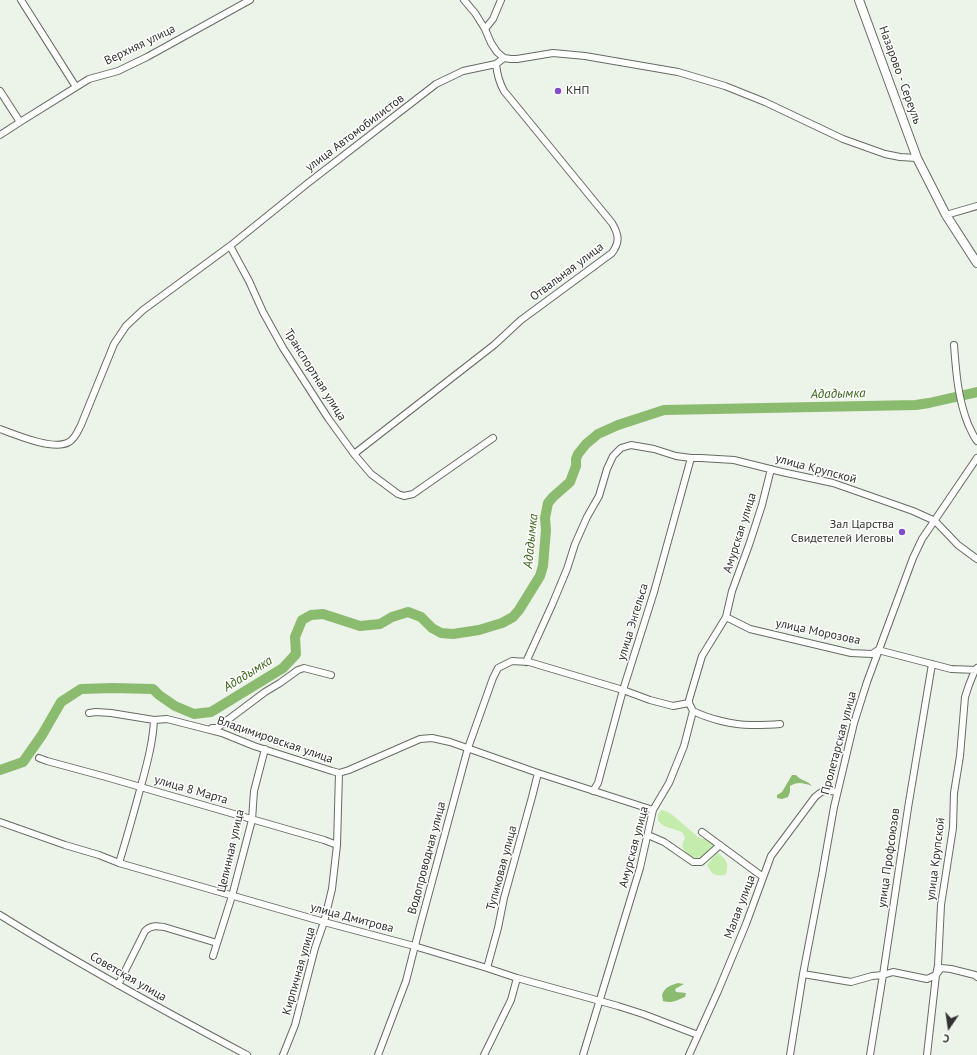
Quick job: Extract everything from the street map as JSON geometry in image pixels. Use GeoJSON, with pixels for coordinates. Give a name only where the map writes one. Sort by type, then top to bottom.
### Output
{"type":"FeatureCollection","features":[{"type":"Feature","properties":{"kind":"street"},"geometry":{"type":"LineString","coordinates":[[21,0],[76,87]]}},
{"type":"Feature","properties":{"kind":"street","name":"Верхняя улица"},"geometry":{"type":"LineString","coordinates":[[0,135],[89,79],[118,71],[147,57],[250,0]]}},
{"type":"Feature","properties":{"kind":"street"},"geometry":{"type":"LineString","coordinates":[[464,0],[475,13],[494,48],[504,58],[518,59],[553,53],[585,56],[678,72],[725,86],[765,102],[843,138],[885,154],[917,158]]}},
{"type":"Feature","properties":{"kind":"street"},"geometry":{"type":"LineString","coordinates":[[485,29],[493,19],[501,0]]}},
{"type":"Feature","properties":{"kind":"street","name":"Назарово - Сереуль"},"geometry":{"type":"LineString","coordinates":[[859,0],[917,158],[946,214],[977,263]]}},
{"type":"Feature","properties":{"kind":"street","name":"улица Автомобилистов"},"geometry":{"type":"LineString","coordinates":[[0,429],[22,438],[52,445],[62,446],[70,442],[81,425],[114,344],[126,326],[142,310],[230,246],[308,183],[436,84],[463,71],[496,64],[504,58]]}},
{"type":"Feature","properties":{"kind":"street","name":"Отвальная улица"},"geometry":{"type":"LineString","coordinates":[[354,454],[494,345],[521,320],[612,253],[617,244],[617,232],[612,223],[504,91],[497,75],[496,64]]}},
{"type":"Feature","properties":{"kind":"street"},"geometry":{"type":"LineString","coordinates":[[0,91],[20,122]]}},
{"type":"Feature","properties":{"kind":"street"},"geometry":{"type":"LineString","coordinates":[[946,214],[977,206]]}},
{"type":"Feature","properties":{"kind":"street","name":"Транспортная улица"},"geometry":{"type":"LineString","coordinates":[[230,246],[283,348],[328,418],[354,454],[371,474],[398,494],[404,496],[413,494],[493,438]]}},
{"type":"Feature","properties":{"kind":"street"},"geometry":{"type":"LineString","coordinates":[[954,345],[958,388],[964,414],[977,441]]}},
{"type":"Feature","properties":{"kind":"street","name":"улица Крупской"},"geometry":{"type":"LineString","coordinates":[[526,662],[552,606],[575,544],[587,517],[599,496],[607,469],[613,456],[621,448],[631,446],[654,449],[676,456],[734,460],[833,483],[913,511],[935,521],[958,545],[977,558]]}},
{"type":"Feature","properties":{"kind":"street","name":"улица Энгельса"},"geometry":{"type":"LineString","coordinates":[[593,791],[598,783],[623,690],[654,592],[691,458]]}},
{"type":"Feature","properties":{"kind":"street","name":"Пролетарская улица"},"geometry":{"type":"LineString","coordinates":[[790,1055],[802,974],[837,792],[854,722],[878,650],[913,558],[922,539],[976,459]]}},
{"type":"Feature","properties":{"kind":"street","name":"Амурская улица"},"geometry":{"type":"LineString","coordinates":[[689,703],[702,656],[726,617],[732,591],[762,505],[771,469]]}},
{"type":"Feature","properties":{"kind":"street","name":"улица Морозова"},"geometry":{"type":"LineString","coordinates":[[726,617],[750,628],[851,653],[872,654],[878,650],[951,668],[976,669]]}},
{"type":"Feature","properties":{"kind":"street","name":"Водопроводная улица"},"geometry":{"type":"LineString","coordinates":[[378,1055],[406,981],[414,946],[468,748],[493,678],[498,668],[512,661],[526,662]]}},
{"type":"Feature","properties":{"kind":"street"},"geometry":{"type":"LineString","coordinates":[[526,662],[673,706],[689,703],[693,711],[714,719],[736,724],[780,724]]}},
{"type":"Feature","properties":{"kind":"street","name":"улица Профсоюзов"},"geometry":{"type":"LineString","coordinates":[[870,1055],[932,664]]}},
{"type":"Feature","properties":{"kind":"street"},"geometry":{"type":"LineString","coordinates":[[206,729],[217,728],[265,692],[298,670],[304,668],[331,675]]}},
{"type":"Feature","properties":{"kind":"street","name":"улица Крупской"},"geometry":{"type":"LineString","coordinates":[[927,1055],[938,965],[942,905],[952,828],[954,793],[960,756],[965,697],[976,669]]}},
{"type":"Feature","properties":{"kind":"street","name":"Амурская улица"},"geometry":{"type":"LineString","coordinates":[[583,1055],[627,912],[648,835],[653,810],[669,783],[684,746],[693,711]]}},
{"type":"Feature","properties":{"kind":"street","name":"Владимировская улица"},"geometry":{"type":"LineString","coordinates":[[89,713],[111,713],[154,720],[166,719],[222,733],[332,772],[348,770],[420,739],[432,738],[450,742],[538,773],[653,810]]}},
{"type":"Feature","properties":{"kind":"street"},"geometry":{"type":"LineString","coordinates":[[119,863],[147,763],[153,736],[154,720]]}},
{"type":"Feature","properties":{"kind":"street","name":"Целинная улица"},"geometry":{"type":"LineString","coordinates":[[213,956],[232,896],[252,820],[254,791],[265,749]]}},
{"type":"Feature","properties":{"kind":"street","name":"улица 8 Марта"},"geometry":{"type":"LineString","coordinates":[[40,758],[337,845]]}},
{"type":"Feature","properties":{"kind":"street","name":"Кирпичная улица"},"geometry":{"type":"LineString","coordinates":[[283,1055],[295,1025],[314,948],[324,922],[332,889],[337,845],[339,772]]}},
{"type":"Feature","properties":{"kind":"street","name":"Тупиковая улица"},"geometry":{"type":"LineString","coordinates":[[487,968],[498,928],[504,898],[538,773]]}},
{"type":"Feature","properties":{"kind":"street","name":"Малая улица"},"geometry":{"type":"LineString","coordinates":[[689,1055],[746,924],[771,856],[815,797],[823,791],[828,790],[837,792]]}},
{"type":"Feature","properties":{"kind":"street","name":"улица Дмитрова"},"geometry":{"type":"LineString","coordinates":[[0,822],[119,863],[324,922],[414,946],[517,978],[642,1014],[698,1035]]}},
{"type":"Feature","properties":{"kind":"street"},"geometry":{"type":"LineString","coordinates":[[702,832],[763,877]]}},
{"type":"Feature","properties":{"kind":"street"},"geometry":{"type":"LineString","coordinates":[[648,835],[664,842],[693,862],[701,862],[720,845]]}},
{"type":"Feature","properties":{"kind":"street","name":"Советская улица"},"geometry":{"type":"LineString","coordinates":[[0,915],[118,985],[248,1055]]}},
{"type":"Feature","properties":{"kind":"street"},"geometry":{"type":"LineString","coordinates":[[118,985],[145,931],[149,927],[164,927],[217,943]]}},
{"type":"Feature","properties":{"kind":"street"},"geometry":{"type":"LineString","coordinates":[[802,974],[851,982],[893,972],[927,979],[936,975],[941,968],[951,969],[975,975],[977,977]]}},
{"type":"Feature","properties":{"kind":"street"},"geometry":{"type":"LineString","coordinates":[[484,1055],[511,1000],[517,978]]}},
{"type":"Feature","properties":{"kind":"shaded area"},"geometry":{"type":"Polygon","coordinates":[[[792,775],[796,775],[812,786],[803,783],[795,783],[790,786],[788,797],[782,799],[777,798],[777,795],[782,792],[792,775]]]}},
{"type":"Feature","properties":{"kind":"shaded area"},"geometry":{"type":"Polygon","coordinates":[[[662,810],[675,817],[699,838],[709,840],[714,844],[713,846],[700,857],[694,858],[688,855],[682,846],[685,837],[682,832],[664,826],[658,821],[658,814],[662,810]]]}},
{"type":"Feature","properties":{"kind":"shaded area"},"geometry":{"type":"Polygon","coordinates":[[[718,853],[727,864],[726,874],[719,876],[712,873],[707,865],[718,853]]]}},
{"type":"Feature","properties":{"kind":"shaded area"},"geometry":{"type":"Polygon","coordinates":[[[678,983],[684,984],[675,989],[676,992],[686,993],[685,997],[672,1002],[663,1001],[662,995],[664,990],[678,983]]]}},
{"type":"Feature","properties":{"kind":"waterway","name":"Ададымка"},"geometry":{"type":"LineString","coordinates":[[0,770],[23,762],[42,735],[61,702],[81,689],[153,689],[175,706],[194,714],[211,712],[283,668],[296,654],[295,637],[302,620],[311,615],[323,614],[360,626],[380,624],[392,617],[408,612],[421,617],[432,628],[441,633],[453,634],[479,630],[502,623],[513,617],[540,576],[543,566],[546,530],[545,518],[548,503],[570,482],[576,466],[578,454],[586,444],[598,434],[618,425],[664,410],[916,405],[977,392]]}},
{"type":"Feature","properties":{"kind":"place","name":"КНП"},"geometry":{"type":"Point","coordinates":[558,91]}},
{"type":"Feature","properties":{"kind":"place","name":"Зал Царства Свидетелей Иеговы"},"geometry":{"type":"Point","coordinates":[902,532]}}]}
